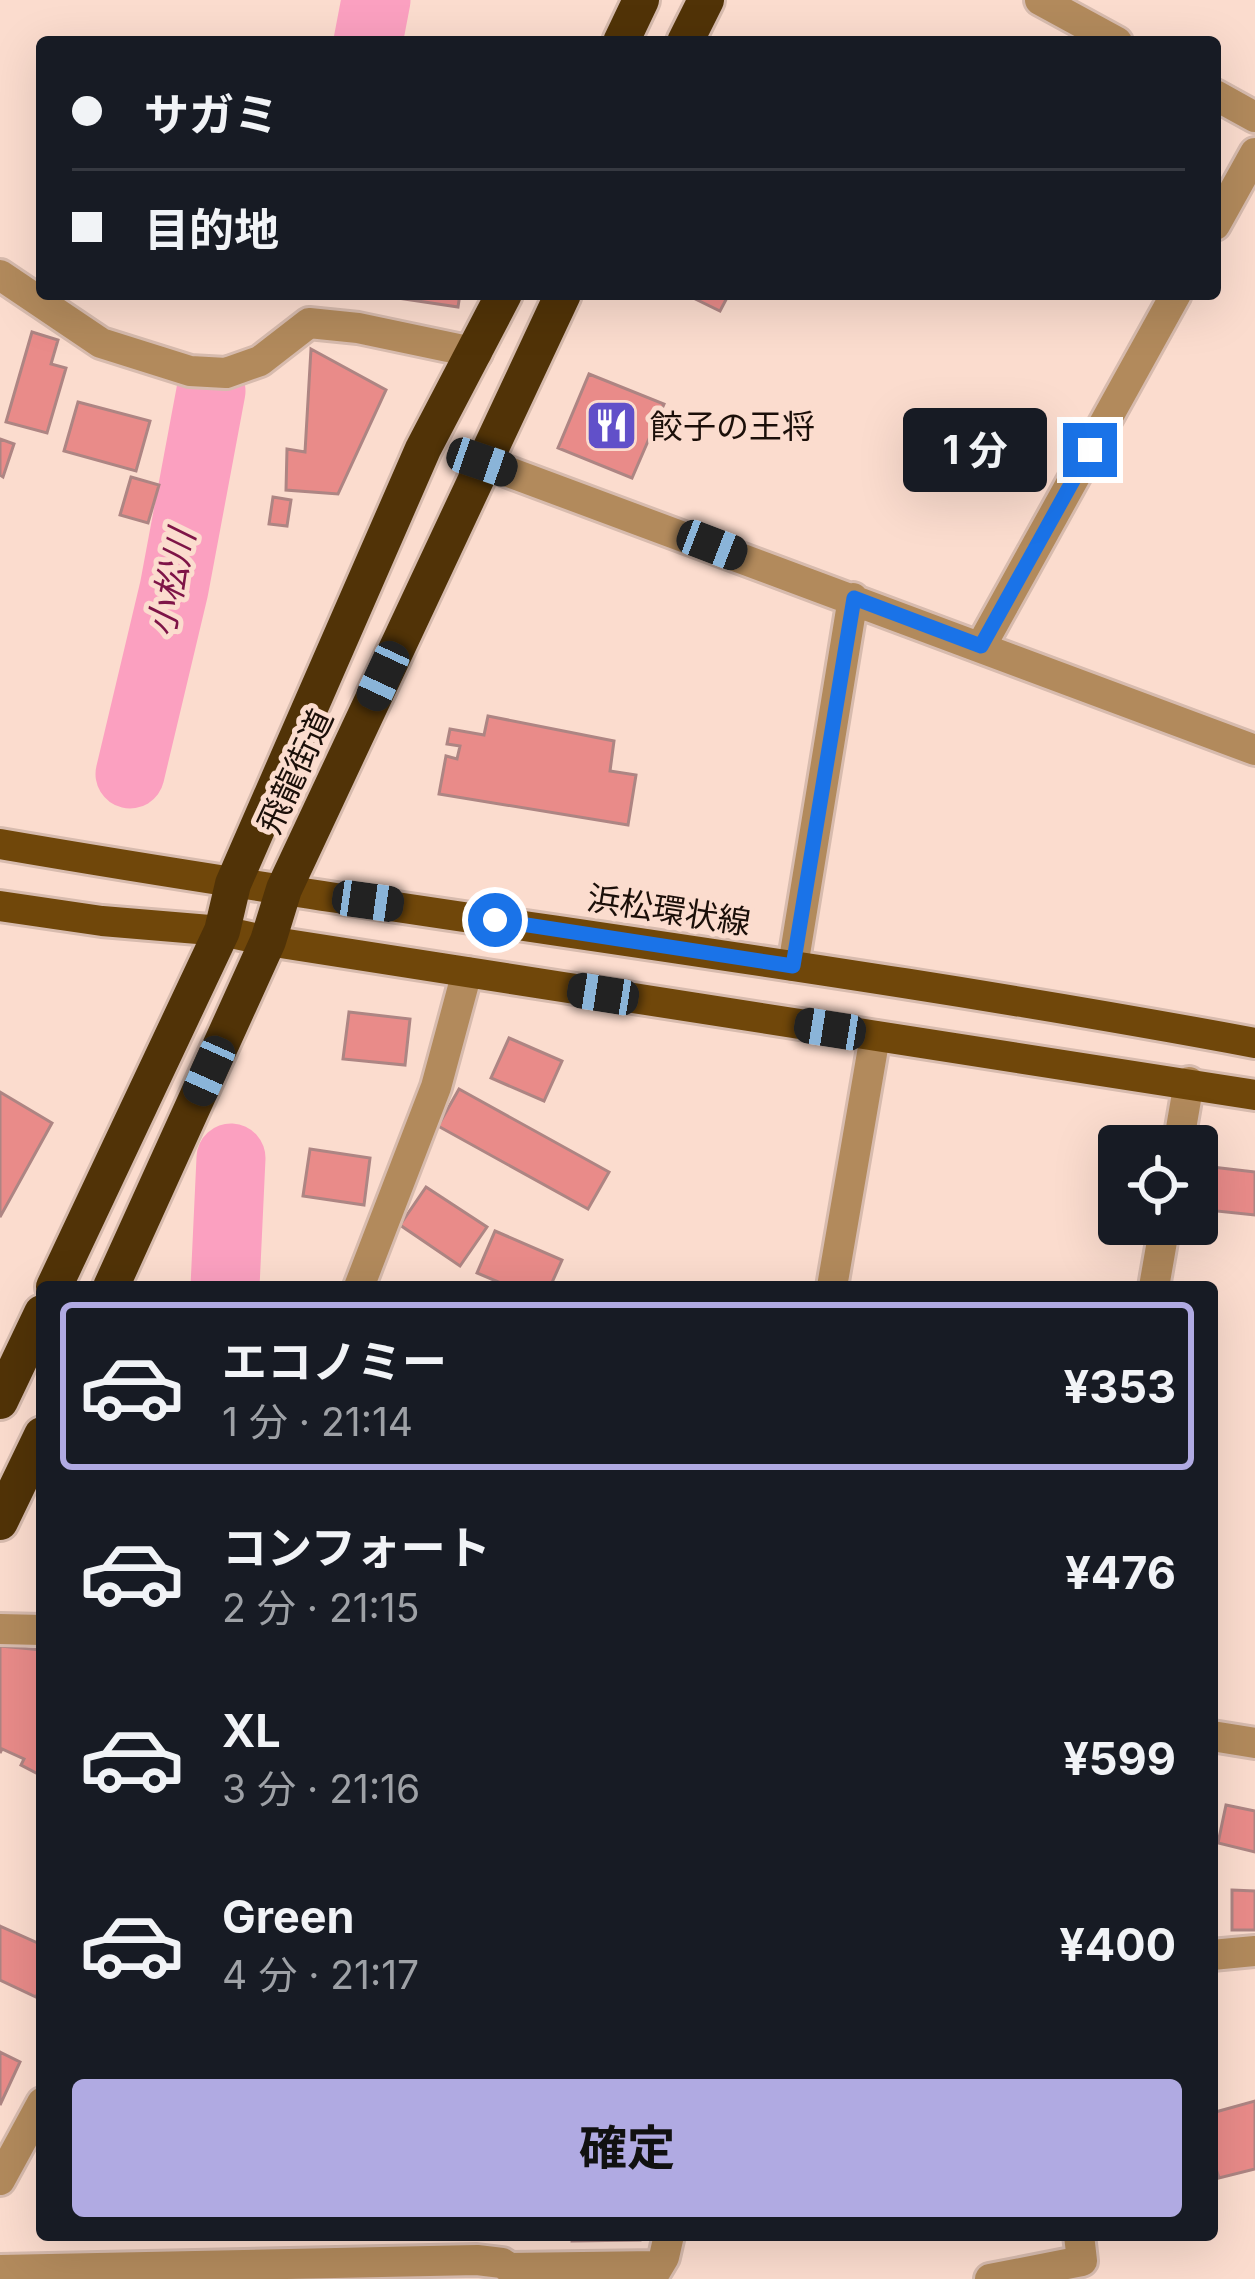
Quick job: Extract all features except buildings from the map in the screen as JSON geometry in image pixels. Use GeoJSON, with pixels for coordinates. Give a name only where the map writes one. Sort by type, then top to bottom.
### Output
{"type":"FeatureCollection","features":[{"type":"Feature","properties":{"kind":"highway"},"geometry":{"type":"LineString","coordinates":[[625,36],[641,0]]}},
{"type":"Feature","properties":{"kind":"highway"},"geometry":{"type":"LineString","coordinates":[[689,36],[706,0]]}},
{"type":"Feature","properties":{"kind":"highway","name":"飛龍街道"},"geometry":{"type":"LineString","coordinates":[[57,1281],[222,931],[233,884],[423,449],[501,300]]}},
{"type":"Feature","properties":{"kind":"highway","name":"飛龍街道"},"geometry":{"type":"LineString","coordinates":[[114,1281],[268,941],[284,889],[560,300]]}},
{"type":"Feature","properties":{"kind":"highway"},"geometry":{"type":"LineString","coordinates":[[0,1401],[36,1326]]}},
{"type":"Feature","properties":{"kind":"highway"},"geometry":{"type":"LineString","coordinates":[[0,1522],[36,1447]]}},
{"type":"Feature","properties":{"kind":"main road","name":"浜松環状線"},"geometry":{"type":"LineString","coordinates":[[0,844],[233,884],[793,966],[1255,1043]]}},
{"type":"Feature","properties":{"kind":"main road"},"geometry":{"type":"LineString","coordinates":[[0,906],[222,931],[1255,1096]]}},
{"type":"Feature","properties":{"kind":"street"},"geometry":{"type":"LineString","coordinates":[[1040,0],[1106,36]]}},
{"type":"Feature","properties":{"kind":"street"},"geometry":{"type":"LineString","coordinates":[[1221,98],[1255,117]]}},
{"type":"Feature","properties":{"kind":"street"},"geometry":{"type":"LineString","coordinates":[[1221,214],[1255,153]]}},
{"type":"Feature","properties":{"kind":"street"},"geometry":{"type":"LineString","coordinates":[[0,275],[36,299]]}},
{"type":"Feature","properties":{"kind":"street"},"geometry":{"type":"LineString","coordinates":[[37,300],[101,343],[190,371],[226,373],[260,361],[309,323],[477,352]]}},
{"type":"Feature","properties":{"kind":"street"},"geometry":{"type":"LineString","coordinates":[[981,646],[1174,300]]}},
{"type":"Feature","properties":{"kind":"street"},"geometry":{"type":"LineString","coordinates":[[482,462],[1255,750]]}},
{"type":"Feature","properties":{"kind":"street"},"geometry":{"type":"LineString","coordinates":[[793,966],[854,598]]}},
{"type":"Feature","properties":{"kind":"street"},"geometry":{"type":"LineString","coordinates":[[361,1281],[436,1087],[467,972]]}},
{"type":"Feature","properties":{"kind":"street"},"geometry":{"type":"LineString","coordinates":[[833,1281],[875,1036]]}},
{"type":"Feature","properties":{"kind":"street"},"geometry":{"type":"LineString","coordinates":[[1182,1125],[1190,1082]]}},
{"type":"Feature","properties":{"kind":"street"},"geometry":{"type":"LineString","coordinates":[[1155,1281],[1161,1245]]}},
{"type":"Feature","properties":{"kind":"street"},"geometry":{"type":"LineString","coordinates":[[0,1629],[36,1630]]}},
{"type":"Feature","properties":{"kind":"street"},"geometry":{"type":"LineString","coordinates":[[1218,1737],[1255,1743]]}},
{"type":"Feature","properties":{"kind":"street"},"geometry":{"type":"LineString","coordinates":[[1218,1954],[1255,1951]]}},
{"type":"Feature","properties":{"kind":"street"},"geometry":{"type":"LineString","coordinates":[[0,2180],[36,2114]]}},
{"type":"Feature","properties":{"kind":"street"},"geometry":{"type":"LineString","coordinates":[[0,2270],[477,2260],[518,2273],[654,2273],[667,2241]]}},
{"type":"Feature","properties":{"kind":"street"},"geometry":{"type":"LineString","coordinates":[[990,2279],[1082,2261],[1079,2241]]}},
{"type":"Feature","properties":{"kind":"waterway","name":"小松川"},"geometry":{"type":"LineString","coordinates":[[369,36],[376,0]]}},
{"type":"Feature","properties":{"kind":"waterway","name":"小松川"},"geometry":{"type":"LineString","coordinates":[[130,774],[174,589],[211,391]]}},
{"type":"Feature","properties":{"kind":"waterway","name":"小松川"},"geometry":{"type":"LineString","coordinates":[[225,1281],[231,1158]]}},
{"type":"Feature","properties":{"kind":"place","name":"餃子の王将"},"geometry":{"type":"Point","coordinates":[611,426]}},
{"type":"Feature","properties":{"kind":"route"},"geometry":{"type":"LineString","coordinates":[[495,920],[793,966],[854,598],[981,646],[1090,450]]}}]}
